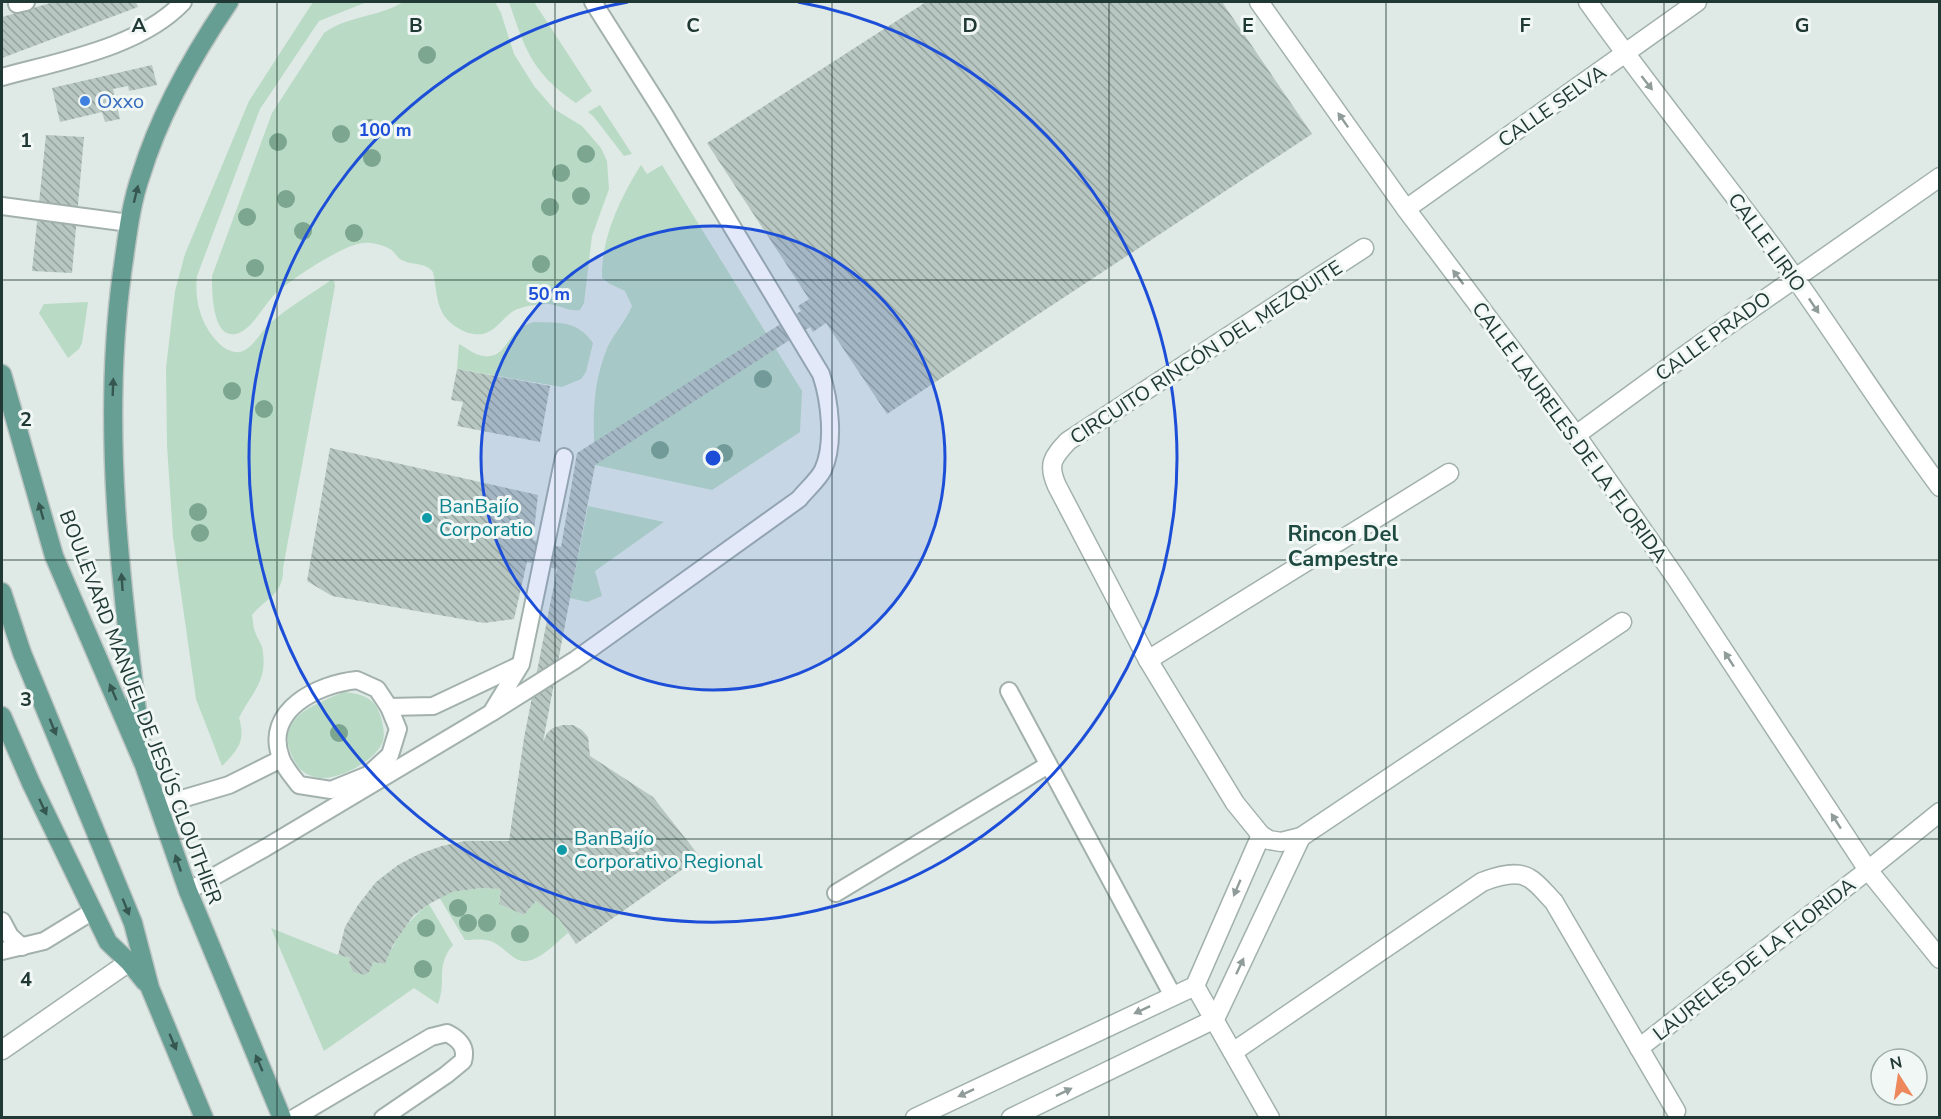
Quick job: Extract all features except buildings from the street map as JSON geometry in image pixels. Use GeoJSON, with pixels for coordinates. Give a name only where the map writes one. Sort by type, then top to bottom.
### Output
{"type":"FeatureCollection","features":[{"type":"Feature","properties":{"kind":"main road"},"geometry":{"type":"LineString","coordinates":[[144,765],[123,608],[112,396],[116,318],[129,223],[141,174],[171,100],[209,31],[229,2]]}},
{"type":"Feature","properties":{"kind":"main road","name":"BOULEVARD MANUEL DE JESÚS CLOUTHIER"},"geometry":{"type":"LineString","coordinates":[[2,374],[54,556],[144,765],[188,891],[282,1118]]}},
{"type":"Feature","properties":{"kind":"main road"},"geometry":{"type":"LineString","coordinates":[[2,592],[22,653],[133,923],[150,988],[204,1118]]}},
{"type":"Feature","properties":{"kind":"main road"},"geometry":{"type":"LineString","coordinates":[[2,716],[108,942],[129,962],[150,988]]}},
{"type":"Feature","properties":{"kind":"street","name":"CALLE LAURELES DE LA FLORIDA"},"geometry":{"type":"LineString","coordinates":[[1259,2],[1406,209],[1576,435],[1676,578],[1868,870],[1940,959]]}},
{"type":"Feature","properties":{"kind":"street","name":"CALLE LIRIO"},"geometry":{"type":"LineString","coordinates":[[1588,2],[1795,278],[1905,441],[1940,487]]}},
{"type":"Feature","properties":{"kind":"street","name":"CALLE SELVA"},"geometry":{"type":"LineString","coordinates":[[1406,209],[1697,2]]}},
{"type":"Feature","properties":{"kind":"street","name":"CALLE PRADO"},"geometry":{"type":"LineString","coordinates":[[1576,435],[1940,177]]}},
{"type":"Feature","properties":{"kind":"street","name":"CIRCUITO RINCÓN DEL MEZQUITE"},"geometry":{"type":"LineString","coordinates":[[1261,835],[1235,803],[1148,660],[1053,478],[1051,464],[1056,454],[1068,441],[1364,248]]}},
{"type":"Feature","properties":{"kind":"street"},"geometry":{"type":"LineString","coordinates":[[1148,660],[1449,473]]}},
{"type":"Feature","properties":{"kind":"street"},"geometry":{"type":"LineString","coordinates":[[915,1118],[1195,986],[1261,835],[1269,840],[1281,842],[1301,837],[1622,622]]}},
{"type":"Feature","properties":{"kind":"street","name":"LAURELES DE LA FLORIDA"},"geometry":{"type":"LineString","coordinates":[[1639,1048],[1940,812]]}},
{"type":"Feature","properties":{"kind":"street"},"geometry":{"type":"LineString","coordinates":[[1011,1118],[1215,1019],[1301,837]]}},
{"type":"Feature","properties":{"kind":"street"},"geometry":{"type":"LineString","coordinates":[[1233,1052],[1482,882],[1496,876],[1529,877],[1554,902],[1676,1111]]}},
{"type":"Feature","properties":{"kind":"street"},"geometry":{"type":"LineString","coordinates":[[2,1050],[129,962]]}},
{"type":"Feature","properties":{"kind":"street"},"geometry":{"type":"LineString","coordinates":[[1195,986],[1270,1118]]}},
{"type":"Feature","properties":{"kind":"lane"},"geometry":{"type":"LineString","coordinates":[[2,77],[110,48],[170,15],[183,2]]}},
{"type":"Feature","properties":{"kind":"lane"},"geometry":{"type":"LineString","coordinates":[[188,891],[265,848],[575,660],[799,499],[822,471],[827,453],[830,413],[828,394],[821,374],[664,114],[593,2]]}},
{"type":"Feature","properties":{"kind":"lane"},"geometry":{"type":"LineString","coordinates":[[2,206],[129,223]]}},
{"type":"Feature","properties":{"kind":"lane"},"geometry":{"type":"LineString","coordinates":[[491,713],[521,664],[564,457]]}},
{"type":"Feature","properties":{"kind":"lane"},"geometry":{"type":"LineString","coordinates":[[389,707],[432,706],[521,664]]}},
{"type":"Feature","properties":{"kind":"lane"},"geometry":{"type":"LineString","coordinates":[[357,680],[377,689],[389,707],[398,729],[390,755],[368,775],[331,790],[299,785],[281,759],[277,738],[283,717],[296,703],[337,682],[357,680]]}},
{"type":"Feature","properties":{"kind":"lane"},"geometry":{"type":"LineString","coordinates":[[1009,691],[1173,996]]}},
{"type":"Feature","properties":{"kind":"lane"},"geometry":{"type":"LineString","coordinates":[[158,806],[229,785],[281,759]]}},
{"type":"Feature","properties":{"kind":"lane"},"geometry":{"type":"LineString","coordinates":[[836,894],[1048,765]]}},
{"type":"Feature","properties":{"kind":"lane"},"geometry":{"type":"LineString","coordinates":[[2,951],[44,941],[93,911]]}},
{"type":"Feature","properties":{"kind":"lane"},"geometry":{"type":"LineString","coordinates":[[2,921],[10,936],[22,947]]}},
{"type":"Feature","properties":{"kind":"lane"},"geometry":{"type":"LineString","coordinates":[[294,1118],[430,1037],[447,1033],[457,1038],[464,1051],[463,1061],[383,1118]]}},
{"type":"Feature","properties":{"kind":"green space"},"geometry":{"type":"Polygon","coordinates":[[[313,2],[367,2],[319,21],[260,109],[197,276],[198,306],[205,324],[223,347],[236,352],[245,350],[253,344],[270,323],[292,306],[331,280],[334,281],[335,286],[283,577],[278,590],[252,615],[254,629],[262,647],[263,669],[258,685],[239,718],[242,733],[239,745],[222,766],[196,699],[173,537],[167,445],[166,368],[175,291],[185,254],[249,101],[313,2]]]}},
{"type":"Feature","properties":{"kind":"green space"},"geometry":{"type":"Polygon","coordinates":[[[403,2],[495,2],[501,13],[514,54],[534,86],[554,109],[582,126],[601,148],[607,161],[609,189],[592,236],[584,303],[580,310],[548,304],[524,307],[512,312],[488,332],[469,333],[456,327],[442,312],[437,298],[433,272],[421,265],[404,261],[384,246],[363,243],[342,250],[290,282],[273,296],[244,330],[230,334],[223,331],[213,304],[212,276],[272,113],[324,33],[343,23],[384,11],[403,2]]]}},
{"type":"Feature","properties":{"kind":"green space"},"geometry":{"type":"Polygon","coordinates":[[[509,2],[534,2],[592,91],[576,103],[549,81],[532,59],[509,2]]]}},
{"type":"Feature","properties":{"kind":"green space"},"geometry":{"type":"Polygon","coordinates":[[[600,105],[632,154],[624,156],[588,112],[600,105]]]}},
{"type":"Feature","properties":{"kind":"green space"},"geometry":{"type":"Polygon","coordinates":[[[641,165],[647,174],[662,165],[802,391],[800,432],[712,490],[595,465],[594,419],[596,390],[602,361],[608,346],[632,306],[625,291],[602,278],[605,249],[619,205],[641,165]]]}},
{"type":"Feature","properties":{"kind":"green space"},"geometry":{"type":"Polygon","coordinates":[[[88,302],[82,343],[79,349],[68,358],[39,313],[44,304],[88,302]]]}},
{"type":"Feature","properties":{"kind":"green space"},"geometry":{"type":"Polygon","coordinates":[[[534,322],[567,324],[581,330],[593,343],[586,372],[581,379],[562,387],[457,369],[459,344],[476,354],[495,355],[516,332],[534,322]]]}},
{"type":"Feature","properties":{"kind":"green space"},"geometry":{"type":"Polygon","coordinates":[[[588,506],[664,522],[595,571],[602,596],[587,602],[570,598],[588,506]]]}},
{"type":"Feature","properties":{"kind":"green space"},"geometry":{"type":"Polygon","coordinates":[[[344,692],[368,698],[376,706],[383,726],[383,741],[372,756],[354,769],[333,777],[311,776],[301,770],[294,760],[288,743],[288,732],[300,714],[344,692]]]}},
{"type":"Feature","properties":{"kind":"green space"},"geometry":{"type":"Polygon","coordinates":[[[481,888],[501,889],[499,904],[524,915],[536,901],[559,919],[568,933],[543,954],[527,961],[517,959],[493,942],[465,940],[439,897],[452,892],[481,888]]]}},
{"type":"Feature","properties":{"kind":"green space"},"geometry":{"type":"Polygon","coordinates":[[[429,904],[453,945],[444,960],[442,988],[438,1004],[414,988],[324,1051],[271,928],[351,958],[349,963],[353,972],[365,975],[370,971],[373,962],[385,964],[403,931],[429,904]]]}},
{"type":"Feature","properties":{"kind":"place","name":"Oxxo"},"geometry":{"type":"Point","coordinates":[85,101]}},
{"type":"Feature","properties":{"kind":"place","name":"BanBajío Corporatio"},"geometry":{"type":"Point","coordinates":[427,518]}},
{"type":"Feature","properties":{"kind":"place","name":"BanBajío Corporativo Regional"},"geometry":{"type":"Point","coordinates":[562,850]}},
{"type":"Feature","properties":{"kind":"district","name":"Rincon Del Campestre"},"geometry":{"type":"Point","coordinates":[1343,546]}}]}
